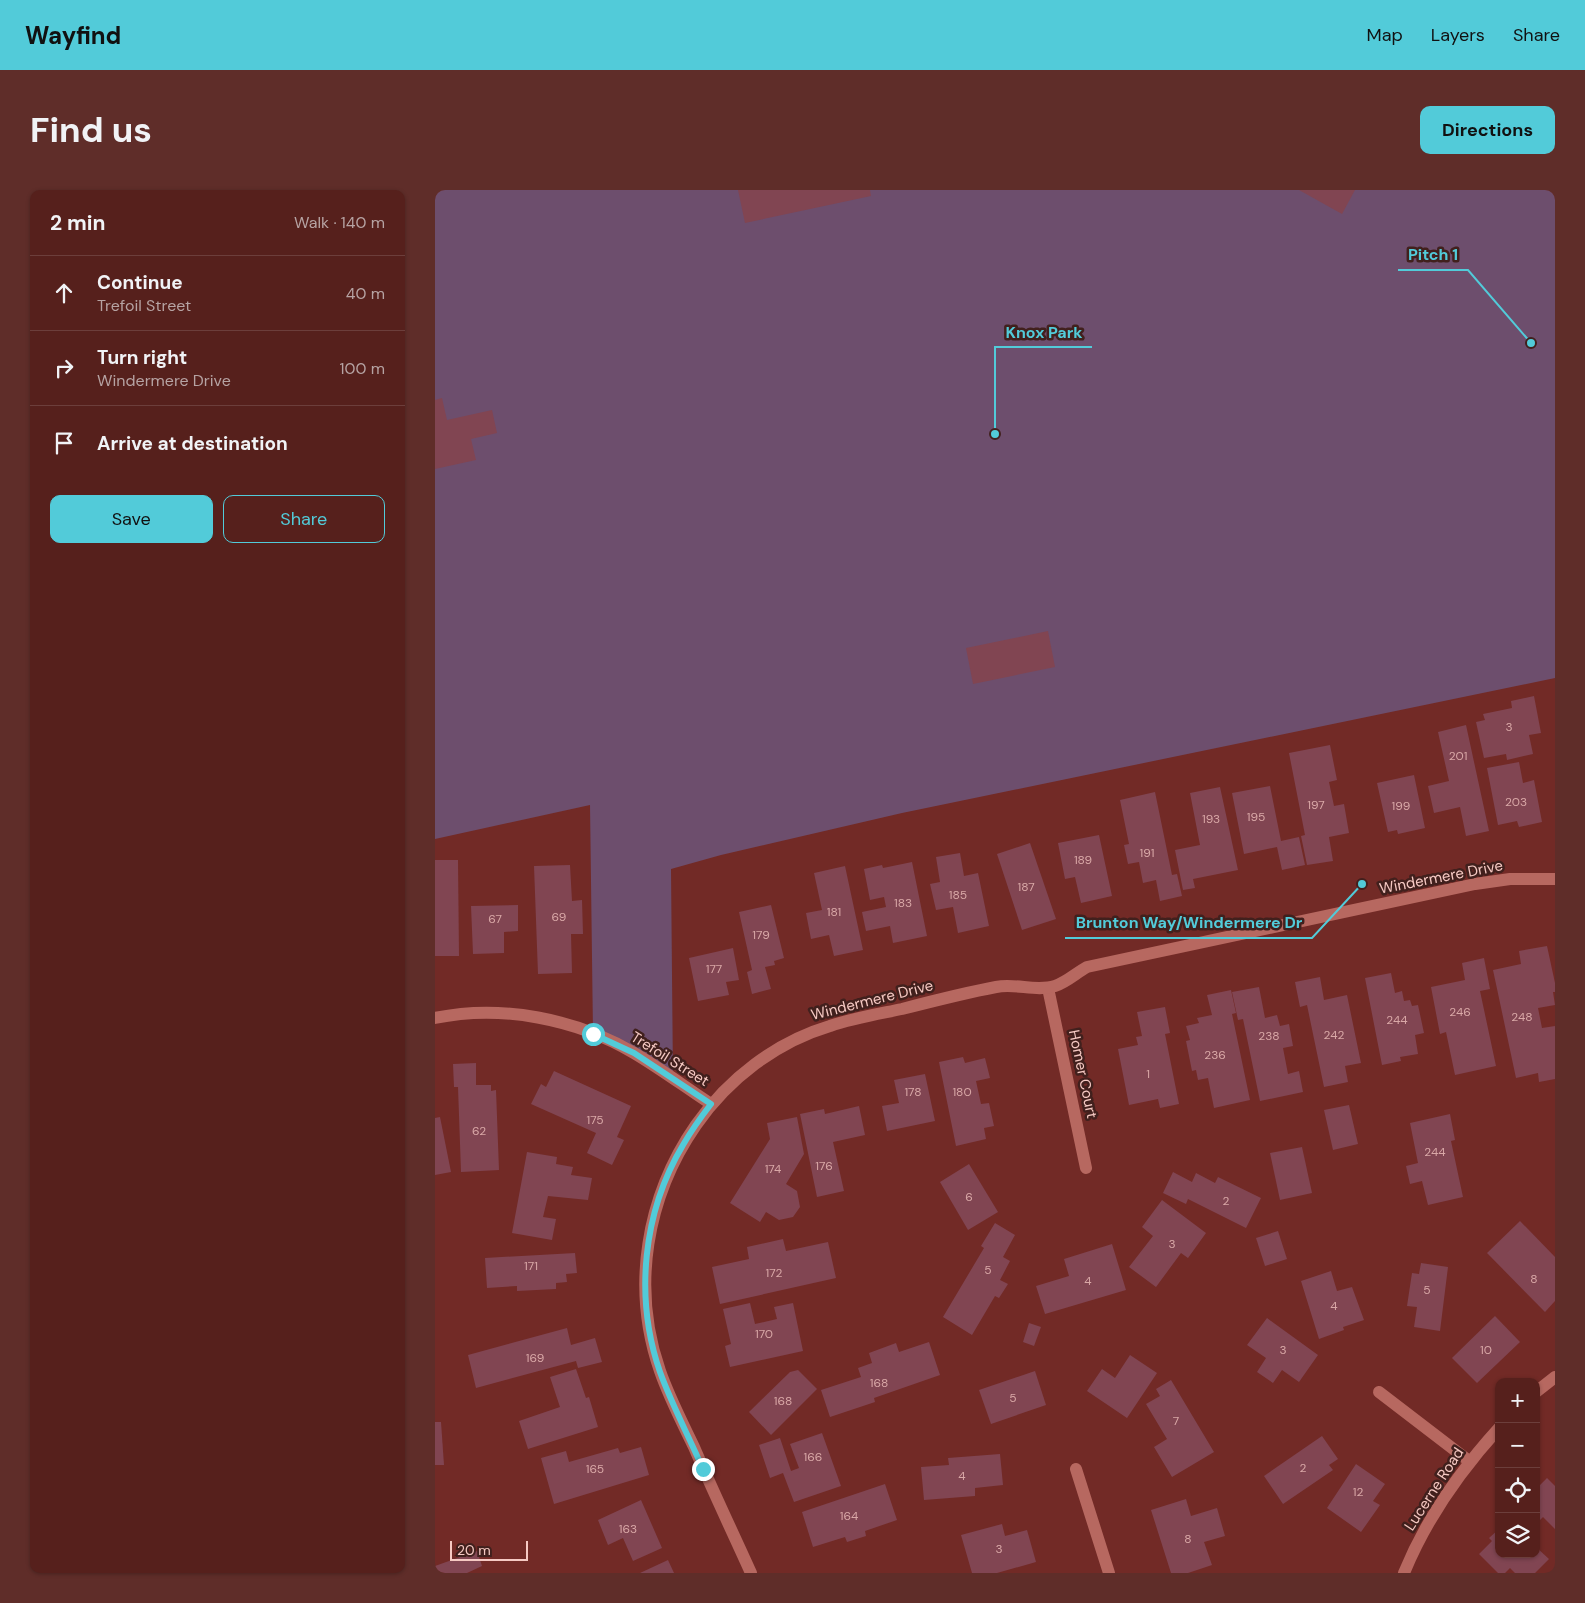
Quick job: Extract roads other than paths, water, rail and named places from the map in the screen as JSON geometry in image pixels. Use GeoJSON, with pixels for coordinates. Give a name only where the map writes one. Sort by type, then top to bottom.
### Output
{"type":"FeatureCollection","features":[{"type":"Feature","properties":{"kind":"street","name":"Windermere Drive"},"geometry":{"type":"LineString","coordinates":[[751,1573],[660,1371],[647,1308],[645,1280],[647,1249],[659,1197],[683,1144],[711,1104],[729,1085],[767,1056],[814,1031],[999,986],[1048,988],[1063,983],[1087,967],[1475,884],[1510,880],[1555,879]]}},
{"type":"Feature","properties":{"kind":"street","name":"Homer Court"},"geometry":{"type":"LineString","coordinates":[[1048,988],[1086,1168]]}},
{"type":"Feature","properties":{"kind":"street","name":"Trefoil Street"},"geometry":{"type":"LineString","coordinates":[[435,1018],[463,1014],[508,1015],[556,1021],[577,1027],[634,1053],[711,1104]]}},
{"type":"Feature","properties":{"kind":"street"},"geometry":{"type":"LineString","coordinates":[[1540,1389],[1555,1377]]}},
{"type":"Feature","properties":{"kind":"street"},"geometry":{"type":"LineString","coordinates":[[1379,1392],[1469,1461]]}},
{"type":"Feature","properties":{"kind":"street","name":"Lucerne Road"},"geometry":{"type":"LineString","coordinates":[[1404,1573],[1439,1506],[1469,1461],[1495,1432]]}},
{"type":"Feature","properties":{"kind":"street"},"geometry":{"type":"LineString","coordinates":[[1076,1469],[1109,1573]]}},
{"type":"Feature","properties":{"kind":"place","name":"Pitch 1"},"geometry":{"type":"Point","coordinates":[1531,343]}},
{"type":"Feature","properties":{"kind":"place","name":"Knox Park"},"geometry":{"type":"Point","coordinates":[995,434]}},
{"type":"Feature","properties":{"kind":"place","name":"Brunton Way/Windermere Dr"},"geometry":{"type":"Point","coordinates":[1362,884]}}]}
